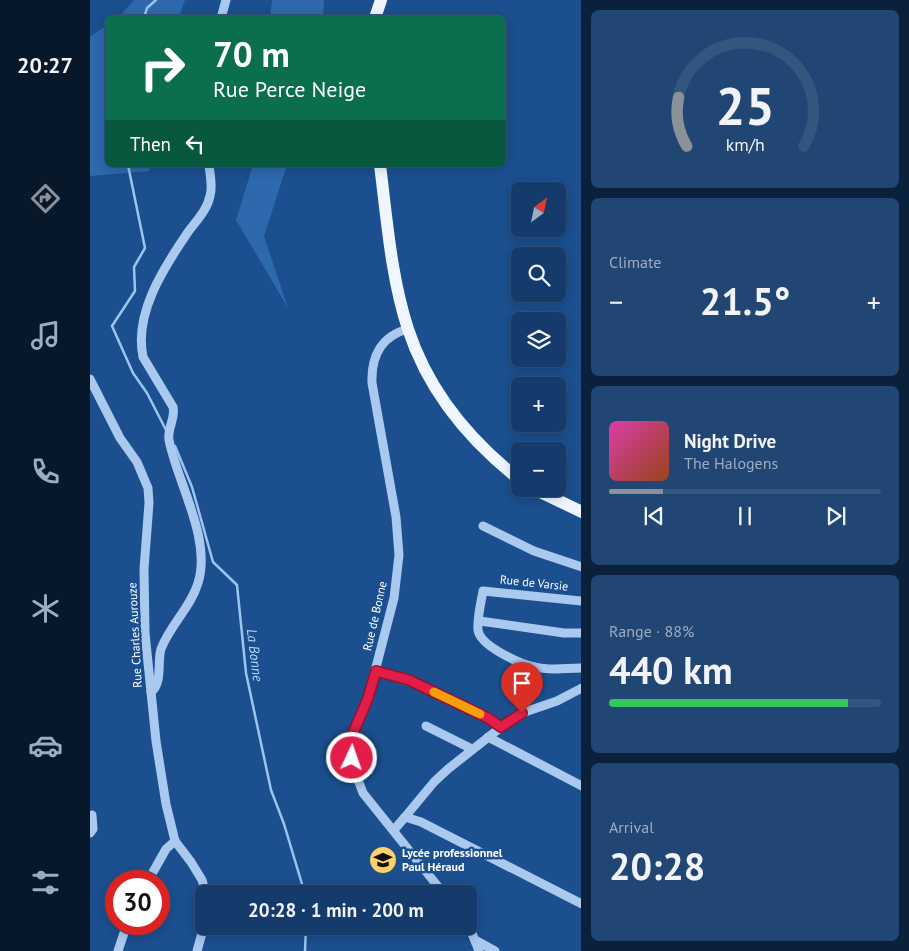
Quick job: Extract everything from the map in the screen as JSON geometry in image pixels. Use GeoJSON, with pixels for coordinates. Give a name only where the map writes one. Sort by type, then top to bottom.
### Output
{"type":"FeatureCollection","features":[{"type":"Feature","properties":{"kind":"main road"},"geometry":{"type":"LineString","coordinates":[[376,15],[381,0]]}},
{"type":"Feature","properties":{"kind":"main road"},"geometry":{"type":"LineString","coordinates":[[380,167],[392,256],[400,299],[412,342],[434,385],[458,420],[488,452],[511,472]]}},
{"type":"Feature","properties":{"kind":"main road"},"geometry":{"type":"LineString","coordinates":[[551,497],[581,512]]}},
{"type":"Feature","properties":{"kind":"street"},"geometry":{"type":"LineString","coordinates":[[222,15],[226,0]]}},
{"type":"Feature","properties":{"kind":"street"},"geometry":{"type":"LineString","coordinates":[[151,692],[158,681],[158,660],[162,648],[172,627],[193,596],[200,572],[200,558],[189,500],[169,437],[175,413],[174,406],[143,357],[142,337],[151,295],[158,279],[207,204],[212,186],[209,167]]}},
{"type":"Feature","properties":{"kind":"street","name":"Rue de Bonne"},"geometry":{"type":"LineString","coordinates":[[408,328],[384,342],[372,363],[372,383],[396,517],[399,555],[394,598],[376,671],[368,698],[351,738],[352,758],[355,775],[362,793],[437,885]]}},
{"type":"Feature","properties":{"kind":"street","name":"Rue Charles Aurouze"},"geometry":{"type":"LineString","coordinates":[[90,379],[120,438],[137,462],[148,488],[149,503],[144,554],[145,633],[156,741],[166,804],[175,841],[192,862],[203,885]]}},
{"type":"Feature","properties":{"kind":"street"},"geometry":{"type":"LineString","coordinates":[[483,526],[534,551],[581,567]]}},
{"type":"Feature","properties":{"kind":"street","name":"Rue de Varsie"},"geometry":{"type":"LineString","coordinates":[[480,621],[483,591],[581,601]]}},
{"type":"Feature","properties":{"kind":"street"},"geometry":{"type":"LineString","coordinates":[[581,633],[564,633],[480,621],[478,630],[481,637],[490,646],[513,660],[535,667],[581,668]]}},
{"type":"Feature","properties":{"kind":"street"},"geometry":{"type":"LineString","coordinates":[[376,671],[409,680],[488,718],[501,727]]}},
{"type":"Feature","properties":{"kind":"street"},"geometry":{"type":"LineString","coordinates":[[394,830],[434,782],[501,727],[522,713],[557,701],[581,689]]}},
{"type":"Feature","properties":{"kind":"street"},"geometry":{"type":"LineString","coordinates":[[426,726],[472,750]]}},
{"type":"Feature","properties":{"kind":"street"},"geometry":{"type":"LineString","coordinates":[[488,737],[581,785]]}},
{"type":"Feature","properties":{"kind":"street"},"geometry":{"type":"LineString","coordinates":[[90,833],[93,828],[92,815]]}},
{"type":"Feature","properties":{"kind":"street"},"geometry":{"type":"LineString","coordinates":[[405,817],[434,828],[581,903]]}},
{"type":"Feature","properties":{"kind":"street"},"geometry":{"type":"LineString","coordinates":[[154,870],[166,849],[175,841]]}},
{"type":"Feature","properties":{"kind":"street"},"geometry":{"type":"LineString","coordinates":[[118,951],[124,935]]}},
{"type":"Feature","properties":{"kind":"street"},"geometry":{"type":"LineString","coordinates":[[197,951],[201,935]]}},
{"type":"Feature","properties":{"kind":"street"},"geometry":{"type":"LineString","coordinates":[[473,935],[479,951]]}},
{"type":"Feature","properties":{"kind":"street"},"geometry":{"type":"LineString","coordinates":[[475,940],[495,951]]}},
{"type":"Feature","properties":{"kind":"shaded area"},"geometry":{"type":"Polygon","coordinates":[[[134,0],[185,0],[180,15],[121,15],[134,0]]]}},
{"type":"Feature","properties":{"kind":"shaded area"},"geometry":{"type":"Polygon","coordinates":[[[272,0],[324,0],[323,15],[270,15],[272,0]]]}},
{"type":"Feature","properties":{"kind":"shaded area"},"geometry":{"type":"Polygon","coordinates":[[[105,26],[105,167],[150,167],[149,171],[90,176],[90,37],[105,26]]]}},
{"type":"Feature","properties":{"kind":"shaded area"},"geometry":{"type":"Polygon","coordinates":[[[252,167],[286,167],[264,236],[288,308],[236,220],[252,167]]]}},
{"type":"Feature","properties":{"kind":"waterway"},"geometry":{"type":"LineString","coordinates":[[145,15],[147,8],[156,0]]}},
{"type":"Feature","properties":{"kind":"waterway"},"geometry":{"type":"LineString","coordinates":[[128,167],[145,248],[134,267],[135,291],[112,326],[133,373],[147,393],[166,430]]}},
{"type":"Feature","properties":{"kind":"waterway","name":"La Bonne"},"geometry":{"type":"LineString","coordinates":[[175,446],[192,487],[213,562],[237,585],[246,673],[271,790],[284,824],[302,885]]}},
{"type":"Feature","properties":{"kind":"waterway","name":"La Bonne"},"geometry":{"type":"LineString","coordinates":[[305,951],[306,935]]}},
{"type":"Feature","properties":{"kind":"slow traffic"},"geometry":{"type":"LineString","coordinates":[[434,692],[480,714]]}},
{"type":"Feature","properties":{"kind":"place","name":"Lycée professionnel Paul Héraud"},"geometry":{"type":"Point","coordinates":[383,860]}},
{"type":"Feature","properties":{"kind":"route"},"geometry":{"type":"LineString","coordinates":[[352,758],[351,738],[354,727],[368,698],[376,671],[409,680],[488,718],[501,727],[522,713]]}}]}
